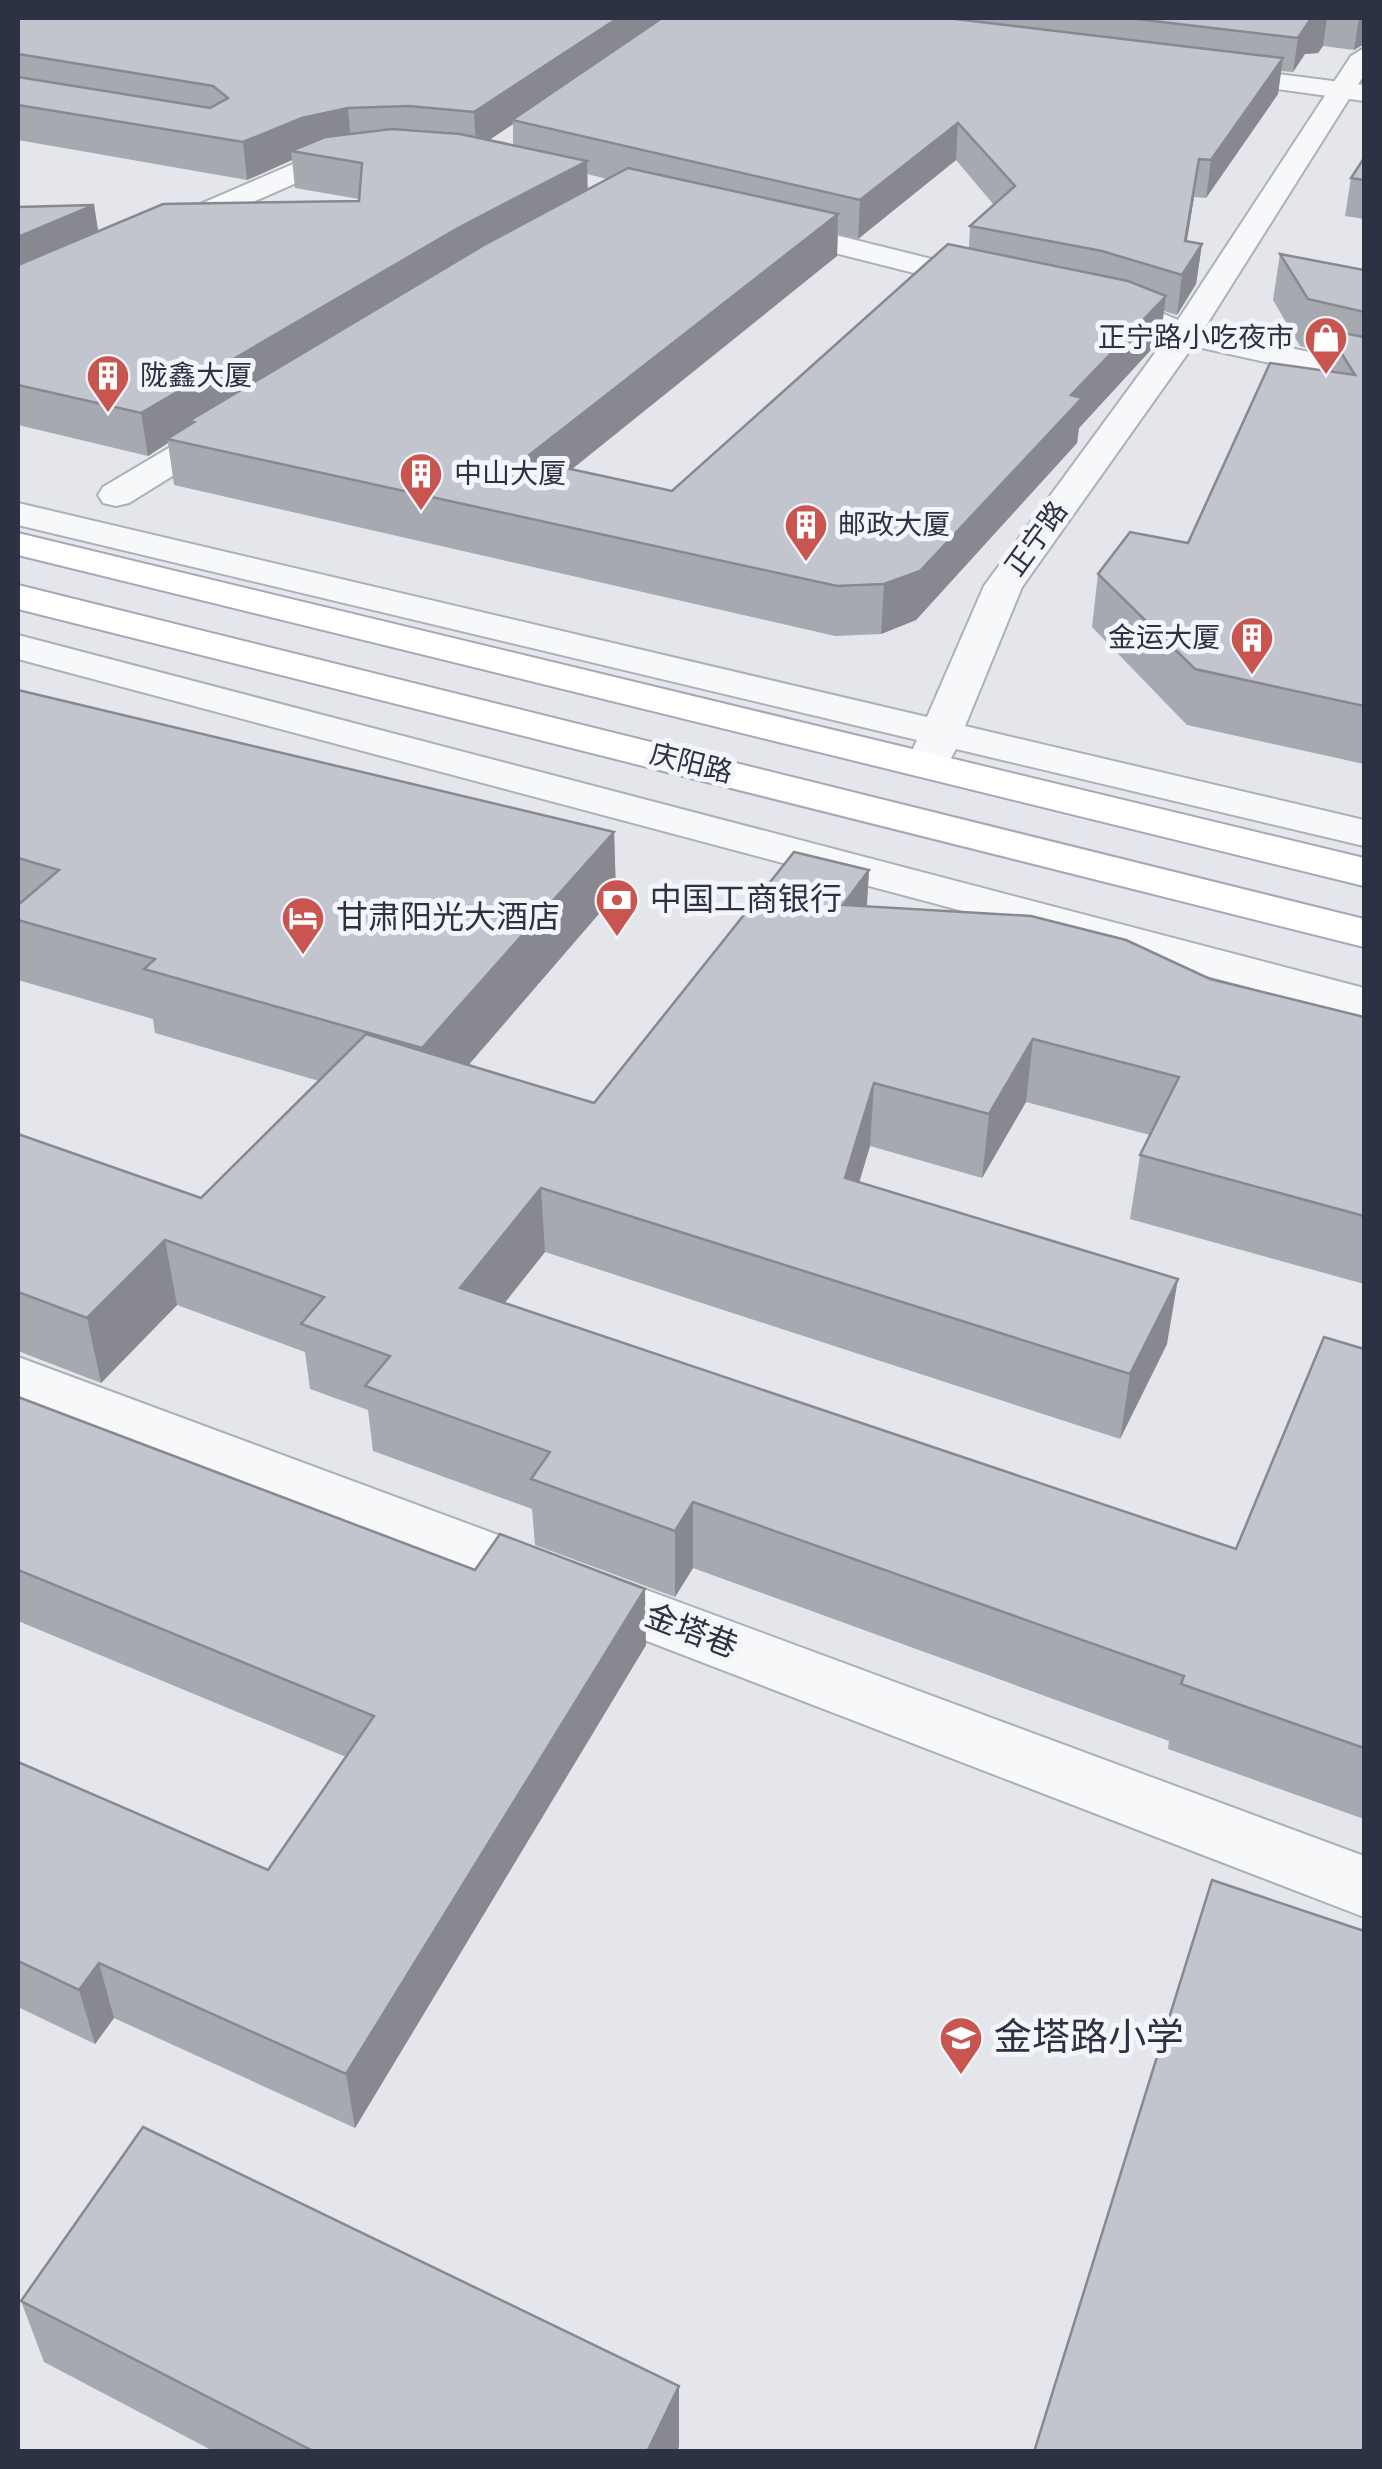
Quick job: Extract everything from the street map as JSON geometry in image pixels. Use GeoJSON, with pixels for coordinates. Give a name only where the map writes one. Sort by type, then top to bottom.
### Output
{"type":"FeatureCollection","features":[{"type":"Feature","properties":{"kind":"main road","name":"庆阳路"},"geometry":{"type":"LineString","coordinates":[[18,544],[935,748],[1364,872]]}},
{"type":"Feature","properties":{"kind":"main road","name":"庆阳路"},"geometry":{"type":"LineString","coordinates":[[18,597],[1364,933]]}},
{"type":"Feature","properties":{"kind":"street","name":"正宁路"},"geometry":{"type":"LineString","coordinates":[[935,748],[1003,586],[1352,91],[1364,56]]}},
{"type":"Feature","properties":{"kind":"street"},"geometry":{"type":"LineString","coordinates":[[1185,70],[1352,91]]}},
{"type":"Feature","properties":{"kind":"street"},"geometry":{"type":"LineString","coordinates":[[141,240],[318,164],[355,154],[388,153]]}},
{"type":"Feature","properties":{"kind":"street"},"geometry":{"type":"LineString","coordinates":[[739,220],[1018,289]]}},
{"type":"Feature","properties":{"kind":"street"},"geometry":{"type":"LineString","coordinates":[[1066,299],[1133,312],[1184,334],[1364,374]]}},
{"type":"Feature","properties":{"kind":"street"},"geometry":{"type":"LineString","coordinates":[[116,496],[255,410]]}},
{"type":"Feature","properties":{"kind":"street"},"geometry":{"type":"LineString","coordinates":[[18,514],[935,748],[1364,834]]}},
{"type":"Feature","properties":{"kind":"street"},"geometry":{"type":"LineString","coordinates":[[18,647],[1364,1003]]}},
{"type":"Feature","properties":{"kind":"street","name":"金塔巷"},"geometry":{"type":"LineString","coordinates":[[18,1378],[1364,1887]]}},
{"type":"Feature","properties":{"kind":"building"},"geometry":{"type":"Polygon","coordinates":[[[18,18],[618,18],[474,112],[409,106],[348,108],[302,118],[243,142],[18,105],[18,77],[210,108],[228,98],[213,86],[18,54],[18,18]]]}},
{"type":"Feature","properties":{"kind":"building"},"geometry":{"type":"Polygon","coordinates":[[[662,18],[947,18],[1283,58],[1211,160],[1199,159],[1185,241],[1202,244],[1182,275],[1102,251],[970,226],[1015,186],[958,123],[860,200],[512,120],[662,18]]]}},
{"type":"Feature","properties":{"kind":"building"},"geometry":{"type":"Polygon","coordinates":[[[1128,18],[1324,18],[1310,20],[1298,38],[1128,18]]]}},
{"type":"Feature","properties":{"kind":"building"},"geometry":{"type":"Polygon","coordinates":[[[392,129],[460,134],[587,161],[458,228],[141,413],[18,385],[18,265],[163,204],[359,201],[362,163],[291,151],[325,137],[392,129]]]}},
{"type":"Feature","properties":{"kind":"building"},"geometry":{"type":"Polygon","coordinates":[[[1364,158],[1364,180],[1351,178],[1364,158]]]}},
{"type":"Feature","properties":{"kind":"building"},"geometry":{"type":"Polygon","coordinates":[[[628,168],[838,214],[524,459],[672,491],[948,244],[1128,281],[1166,296],[1071,395],[1082,398],[920,571],[884,584],[837,586],[167,439],[194,422],[189,421],[484,245],[628,168]]]}},
{"type":"Feature","properties":{"kind":"building"},"geometry":{"type":"Polygon","coordinates":[[[94,205],[18,237],[18,207],[94,205]]]}},
{"type":"Feature","properties":{"kind":"building"},"geometry":{"type":"Polygon","coordinates":[[[1280,254],[1364,270],[1364,312],[1308,299],[1280,254]]]}},
{"type":"Feature","properties":{"kind":"building"},"geometry":{"type":"Polygon","coordinates":[[[1327,330],[1364,337],[1364,706],[1195,669],[1098,574],[1130,532],[1188,543],[1270,363],[1355,375],[1327,330]]]}},
{"type":"Feature","properties":{"kind":"building","name":"甘肃阳光大酒店"},"geometry":{"type":"Polygon","coordinates":[[[18,690],[614,832],[422,1048],[144,969],[155,959],[18,920],[18,905],[59,870],[18,858],[18,690]]]}},
{"type":"Feature","properties":{"kind":"building"},"geometry":{"type":"Polygon","coordinates":[[[794,852],[869,870],[843,905],[1031,916],[1126,940],[1210,979],[1364,1017],[1364,1216],[1140,1155],[1179,1077],[1033,1039],[989,1114],[874,1083],[845,1178],[1178,1279],[1130,1374],[541,1188],[460,1288],[1236,1549],[1324,1337],[1364,1349],[1364,1748],[1181,1684],[1184,1676],[693,1502],[675,1531],[531,1479],[550,1452],[365,1386],[390,1356],[301,1324],[324,1297],[165,1240],[87,1318],[18,1292],[18,1134],[201,1198],[366,1034],[594,1103],[794,852]]]}},
{"type":"Feature","properties":{"kind":"building"},"geometry":{"type":"Polygon","coordinates":[[[18,1397],[475,1570],[500,1534],[645,1589],[346,2074],[99,1963],[79,1990],[18,1961],[18,1762],[268,1870],[374,1716],[18,1570],[18,1397]]]}},
{"type":"Feature","properties":{"kind":"building"},"geometry":{"type":"Polygon","coordinates":[[[1212,1880],[1364,1931],[1364,2452],[1034,2452],[1212,1880]]]}},
{"type":"Feature","properties":{"kind":"building"},"geometry":{"type":"Polygon","coordinates":[[[143,2127],[679,2386],[647,2452],[315,2452],[21,2301],[143,2127]]]}},
{"type":"Feature","properties":{"kind":"place","name":"正宁路小吃夜市"},"geometry":{"type":"Point","coordinates":[1326,376]}},
{"type":"Feature","properties":{"kind":"place","name":"陇鑫大厦"},"geometry":{"type":"Point","coordinates":[108,414]}},
{"type":"Feature","properties":{"kind":"place","name":"中山大厦"},"geometry":{"type":"Point","coordinates":[421,512]}},
{"type":"Feature","properties":{"kind":"place","name":"邮政大厦"},"geometry":{"type":"Point","coordinates":[806,563]}},
{"type":"Feature","properties":{"kind":"place","name":"金运大厦"},"geometry":{"type":"Point","coordinates":[1252,676]}},
{"type":"Feature","properties":{"kind":"place","name":"中国工商银行"},"geometry":{"type":"Point","coordinates":[617,938]}},
{"type":"Feature","properties":{"kind":"place","name":"甘肃阳光大酒店"},"geometry":{"type":"Point","coordinates":[303,956]}},
{"type":"Feature","properties":{"kind":"place","name":"金塔路小学"},"geometry":{"type":"Point","coordinates":[961,2076]}}]}
